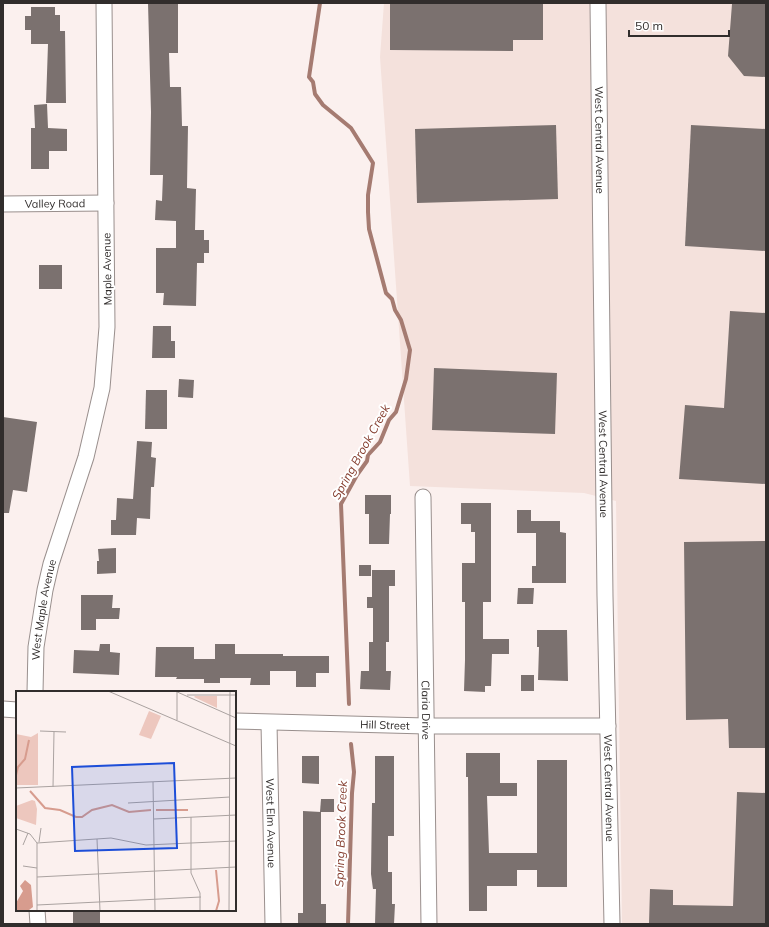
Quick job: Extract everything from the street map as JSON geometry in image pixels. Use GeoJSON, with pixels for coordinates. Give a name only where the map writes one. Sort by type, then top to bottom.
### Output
{"type":"FeatureCollection","features":[{"type":"Feature","properties":{"kind":"street","name":"Maple Avenue"},"geometry":{"type":"LineString","coordinates":[[63,529],[86,457],[102,388],[107,327],[104,3]]}},
{"type":"Feature","properties":{"kind":"street","name":"West Central Avenue"},"geometry":{"type":"LineString","coordinates":[[598,3],[612,924]]}},
{"type":"Feature","properties":{"kind":"street","name":"Valley Road"},"geometry":{"type":"LineString","coordinates":[[3,204],[106,202]]}},
{"type":"Feature","properties":{"kind":"street","name":"Claria Drive"},"geometry":{"type":"LineString","coordinates":[[423,497],[429,924]]}},
{"type":"Feature","properties":{"kind":"street","name":"West Maple Avenue"},"geometry":{"type":"LineString","coordinates":[[34,691],[36,647],[45,590],[51,564],[63,529]]}},
{"type":"Feature","properties":{"kind":"street"},"geometry":{"type":"LineString","coordinates":[[3,709],[16,710]]}},
{"type":"Feature","properties":{"kind":"street","name":"Hill Street"},"geometry":{"type":"LineString","coordinates":[[236,721],[426,726],[608,726]]}},
{"type":"Feature","properties":{"kind":"street","name":"West Elm Avenue"},"geometry":{"type":"LineString","coordinates":[[269,723],[273,924]]}},
{"type":"Feature","properties":{"kind":"street"},"geometry":{"type":"LineString","coordinates":[[37,911],[38,924]]}},
{"type":"Feature","properties":{"kind":"shaded area"},"geometry":{"type":"Polygon","coordinates":[[[384,3],[766,3],[766,924],[622,924],[616,501],[584,493],[410,486],[380,57],[384,3]]]}},
{"type":"Feature","properties":{"kind":"building"},"geometry":{"type":"Polygon","coordinates":[[[148,3],[178,3],[178,53],[169,53],[170,87],[181,87],[182,126],[188,126],[187,188],[196,189],[195,230],[204,230],[204,240],[209,240],[209,253],[204,253],[204,263],[197,263],[196,306],[163,305],[164,293],[156,293],[156,248],[176,248],[176,221],[155,220],[156,200],[162,201],[163,175],[150,175],[151,112],[148,3]]]}},
{"type":"Feature","properties":{"kind":"building"},"geometry":{"type":"Polygon","coordinates":[[[390,3],[543,3],[543,40],[513,40],[513,51],[390,50],[390,3]]]}},
{"type":"Feature","properties":{"kind":"building"},"geometry":{"type":"Polygon","coordinates":[[[766,3],[766,77],[744,76],[728,56],[732,4],[766,3]]]}},
{"type":"Feature","properties":{"kind":"building"},"geometry":{"type":"Polygon","coordinates":[[[31,7],[55,7],[55,15],[60,15],[60,31],[65,31],[66,103],[46,103],[48,44],[31,44],[31,30],[25,30],[25,16],[31,16],[31,7]]]}},
{"type":"Feature","properties":{"kind":"building"},"geometry":{"type":"Polygon","coordinates":[[[47,104],[48,128],[67,129],[67,151],[49,151],[49,169],[31,169],[31,128],[35,128],[34,105],[47,104]]]}},
{"type":"Feature","properties":{"kind":"building"},"geometry":{"type":"Polygon","coordinates":[[[556,125],[558,199],[417,203],[415,129],[556,125]]]}},
{"type":"Feature","properties":{"kind":"building"},"geometry":{"type":"Polygon","coordinates":[[[691,125],[766,129],[766,251],[685,246],[691,125]]]}},
{"type":"Feature","properties":{"kind":"building"},"geometry":{"type":"Polygon","coordinates":[[[39,265],[62,265],[62,289],[39,289],[39,265]]]}},
{"type":"Feature","properties":{"kind":"building"},"geometry":{"type":"Polygon","coordinates":[[[730,311],[766,313],[766,484],[679,479],[685,405],[724,408],[730,311]]]}},
{"type":"Feature","properties":{"kind":"building"},"geometry":{"type":"Polygon","coordinates":[[[153,326],[171,326],[171,341],[175,341],[175,358],[152,358],[153,326]]]}},
{"type":"Feature","properties":{"kind":"building"},"geometry":{"type":"Polygon","coordinates":[[[434,368],[557,373],[555,434],[432,430],[434,368]]]}},
{"type":"Feature","properties":{"kind":"building"},"geometry":{"type":"Polygon","coordinates":[[[179,379],[194,380],[193,398],[178,397],[179,379]]]}},
{"type":"Feature","properties":{"kind":"building"},"geometry":{"type":"Polygon","coordinates":[[[146,390],[167,390],[167,429],[145,429],[146,390]]]}},
{"type":"Feature","properties":{"kind":"building"},"geometry":{"type":"Polygon","coordinates":[[[3,417],[37,422],[27,492],[13,490],[9,513],[3,513],[3,417]]]}},
{"type":"Feature","properties":{"kind":"building"},"geometry":{"type":"Polygon","coordinates":[[[137,441],[152,442],[151,457],[156,458],[154,487],[151,487],[150,519],[137,518],[136,535],[111,535],[111,520],[116,520],[117,498],[133,499],[137,441]]]}},
{"type":"Feature","properties":{"kind":"building"},"geometry":{"type":"Polygon","coordinates":[[[365,495],[391,495],[389,544],[369,544],[369,514],[365,514],[365,495]]]}},
{"type":"Feature","properties":{"kind":"building"},"geometry":{"type":"Polygon","coordinates":[[[461,503],[491,503],[491,602],[483,602],[483,639],[509,639],[509,654],[492,654],[491,686],[485,686],[485,692],[464,691],[465,602],[462,602],[462,563],[475,563],[475,532],[471,532],[471,524],[461,524],[461,503]]]}},
{"type":"Feature","properties":{"kind":"building"},"geometry":{"type":"Polygon","coordinates":[[[517,510],[531,510],[531,521],[560,521],[560,532],[566,533],[566,583],[532,583],[532,566],[536,566],[536,533],[517,533],[517,510]]]}},
{"type":"Feature","properties":{"kind":"building"},"geometry":{"type":"Polygon","coordinates":[[[766,541],[766,748],[729,748],[728,719],[686,720],[684,542],[766,541]]]}},
{"type":"Feature","properties":{"kind":"building"},"geometry":{"type":"Polygon","coordinates":[[[116,548],[116,573],[97,574],[97,561],[99,561],[98,549],[116,548]]]}},
{"type":"Feature","properties":{"kind":"building"},"geometry":{"type":"Polygon","coordinates":[[[359,565],[371,565],[371,576],[359,576],[359,565]]]}},
{"type":"Feature","properties":{"kind":"building"},"geometry":{"type":"Polygon","coordinates":[[[372,570],[395,570],[395,586],[389,586],[389,642],[386,642],[386,671],[391,671],[390,690],[360,689],[361,671],[369,671],[369,642],[373,642],[373,608],[367,608],[367,597],[372,597],[372,570]]]}},
{"type":"Feature","properties":{"kind":"building"},"geometry":{"type":"Polygon","coordinates":[[[518,588],[534,588],[533,604],[517,604],[518,588]]]}},
{"type":"Feature","properties":{"kind":"building"},"geometry":{"type":"Polygon","coordinates":[[[81,595],[113,595],[112,608],[120,608],[119,619],[96,619],[96,630],[81,630],[81,595]]]}},
{"type":"Feature","properties":{"kind":"building"},"geometry":{"type":"Polygon","coordinates":[[[537,630],[567,630],[568,681],[538,680],[539,647],[537,647],[537,630]]]}},
{"type":"Feature","properties":{"kind":"building"},"geometry":{"type":"Polygon","coordinates":[[[100,644],[110,644],[110,652],[120,653],[119,675],[73,673],[74,650],[99,651],[100,644]]]}},
{"type":"Feature","properties":{"kind":"building"},"geometry":{"type":"Polygon","coordinates":[[[215,644],[235,644],[235,654],[329,656],[329,673],[316,673],[316,687],[296,687],[296,671],[270,671],[270,685],[250,685],[251,678],[220,678],[220,683],[204,683],[204,679],[155,677],[156,647],[194,647],[194,659],[215,659],[215,644]]]}},
{"type":"Feature","properties":{"kind":"building"},"geometry":{"type":"Polygon","coordinates":[[[521,675],[534,675],[534,691],[521,691],[521,675]]]}},
{"type":"Feature","properties":{"kind":"building"},"geometry":{"type":"Polygon","coordinates":[[[466,753],[500,753],[500,783],[517,783],[517,796],[487,796],[489,853],[537,853],[537,760],[567,760],[567,887],[537,887],[537,870],[517,870],[517,886],[487,886],[487,911],[469,911],[468,777],[466,777],[466,753]]]}},
{"type":"Feature","properties":{"kind":"building"},"geometry":{"type":"Polygon","coordinates":[[[302,756],[319,756],[319,784],[302,783],[302,756]]]}},
{"type":"Feature","properties":{"kind":"building"},"geometry":{"type":"Polygon","coordinates":[[[375,756],[394,756],[394,836],[388,836],[388,872],[392,872],[392,904],[395,904],[394,924],[375,924],[376,889],[373,889],[371,874],[372,803],[375,803],[375,756]]]}},
{"type":"Feature","properties":{"kind":"building"},"geometry":{"type":"Polygon","coordinates":[[[737,792],[766,793],[766,924],[649,924],[650,889],[673,890],[673,905],[733,906],[737,792]]]}},
{"type":"Feature","properties":{"kind":"building"},"geometry":{"type":"Polygon","coordinates":[[[321,799],[334,799],[334,812],[320,812],[321,799]]]}},
{"type":"Feature","properties":{"kind":"building"},"geometry":{"type":"Polygon","coordinates":[[[303,811],[321,812],[321,904],[326,904],[326,924],[298,924],[298,913],[303,913],[303,811]]]}},
{"type":"Feature","properties":{"kind":"building"},"geometry":{"type":"Polygon","coordinates":[[[73,911],[100,911],[100,924],[73,923],[73,911]]]}},
{"type":"Feature","properties":{"kind":"waterway","name":"Spring Brook Creek"},"geometry":{"type":"LineString","coordinates":[[320,3],[309,77],[313,82],[315,94],[323,105],[351,128],[373,163],[368,195],[369,229],[386,293],[392,299],[395,310],[401,320],[410,350],[406,379],[396,412],[389,420],[380,442],[368,455],[367,461],[357,475],[341,504],[349,704]]}},
{"type":"Feature","properties":{"kind":"waterway","name":"Spring Brook Creek"},"geometry":{"type":"LineString","coordinates":[[348,924],[354,772],[351,744]]}}]}
